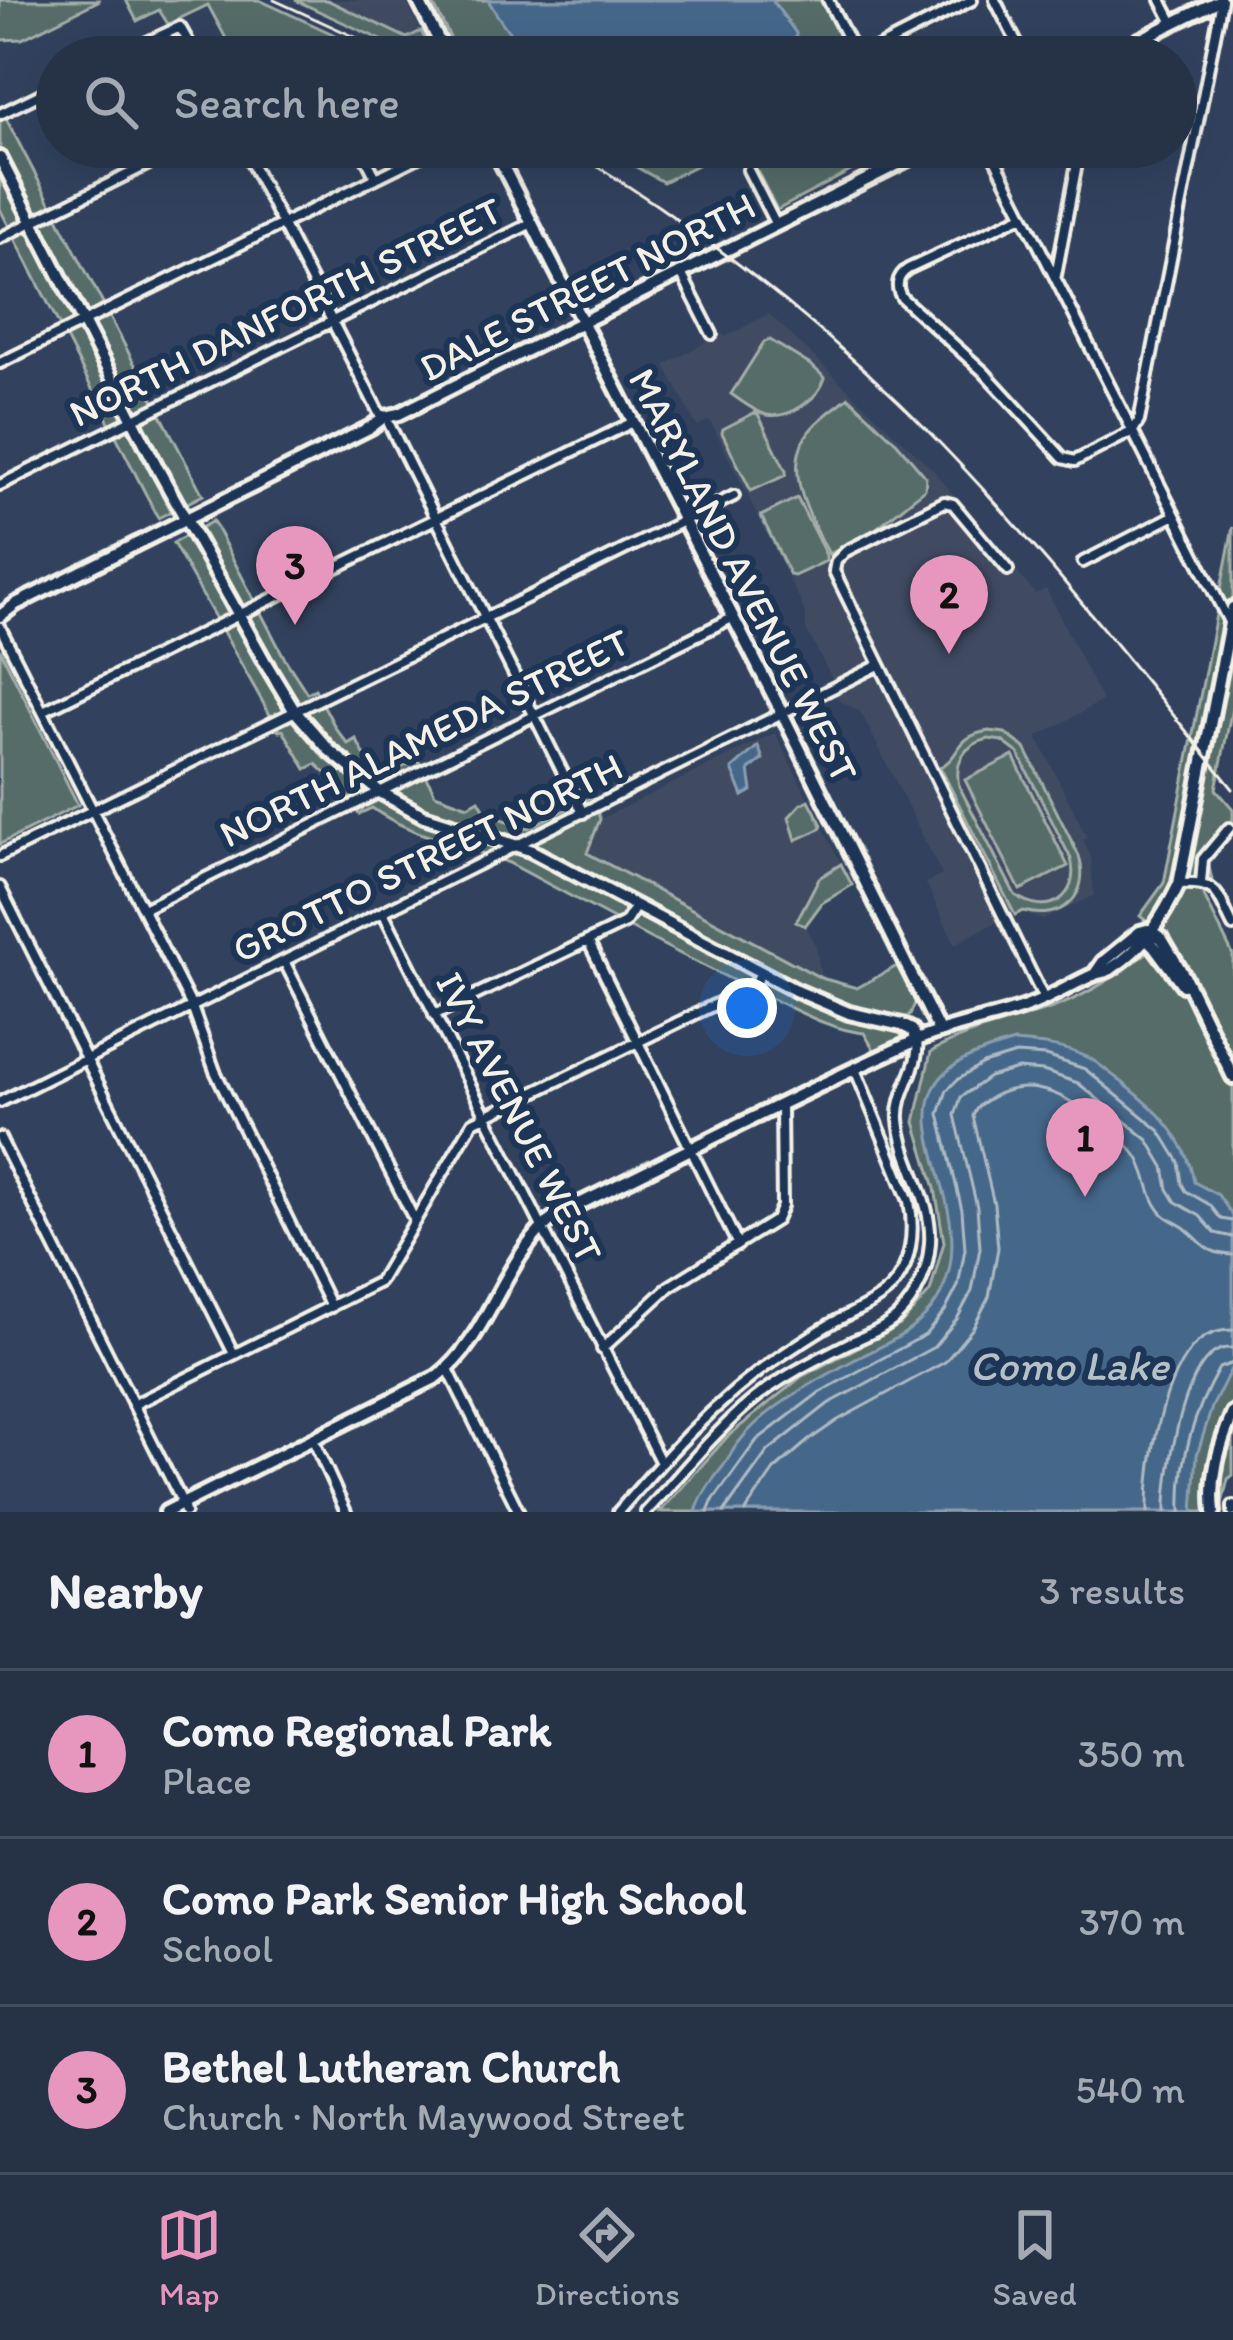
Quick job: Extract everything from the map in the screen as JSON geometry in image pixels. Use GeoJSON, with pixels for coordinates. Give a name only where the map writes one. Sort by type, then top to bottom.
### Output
{"type":"FeatureCollection","features":[{"type":"Feature","properties":{"kind":"street"},"geometry":{"type":"LineString","coordinates":[[418,0],[436,36]]}},
{"type":"Feature","properties":{"kind":"street"},"geometry":{"type":"LineString","coordinates":[[828,0],[848,36]]}},
{"type":"Feature","properties":{"kind":"street"},"geometry":{"type":"LineString","coordinates":[[901,36],[972,0]]}},
{"type":"Feature","properties":{"kind":"street"},"geometry":{"type":"LineString","coordinates":[[995,0],[1013,36]]}},
{"type":"Feature","properties":{"kind":"street"},"geometry":{"type":"LineString","coordinates":[[1161,0],[1173,23]]}},
{"type":"Feature","properties":{"kind":"street"},"geometry":{"type":"LineString","coordinates":[[1147,36],[1221,0]]}},
{"type":"Feature","properties":{"kind":"street"},"geometry":{"type":"LineString","coordinates":[[1197,124],[1221,0]]}},
{"type":"Feature","properties":{"kind":"street"},"geometry":{"type":"LineString","coordinates":[[160,36],[180,27],[185,36]]}},
{"type":"Feature","properties":{"kind":"street"},"geometry":{"type":"LineString","coordinates":[[0,114],[36,96]]}},
{"type":"Feature","properties":{"kind":"street"},"geometry":{"type":"LineString","coordinates":[[0,158],[185,520],[294,710],[329,750],[380,792],[440,822],[517,846],[762,973],[849,1013],[904,1026],[917,1040],[919,1051],[898,1115],[930,1225],[928,1257],[918,1288],[893,1320],[798,1370],[749,1403],[646,1512]]}},
{"type":"Feature","properties":{"kind":"street"},"geometry":{"type":"LineString","coordinates":[[0,238],[140,168]]}},
{"type":"Feature","properties":{"kind":"street"},"geometry":{"type":"LineString","coordinates":[[254,168],[387,420],[583,813]]}},
{"type":"Feature","properties":{"kind":"street"},"geometry":{"type":"LineString","coordinates":[[371,168],[376,178]]}},
{"type":"Feature","properties":{"kind":"street"},"geometry":{"type":"LineString","coordinates":[[0,363],[397,168]]}},
{"type":"Feature","properties":{"kind":"street","name":"MARYLAND AVENUE WEST"},"geometry":{"type":"LineString","coordinates":[[504,168],[939,1031]]}},
{"type":"Feature","properties":{"kind":"street","name":"DALE STREET NORTH"},"geometry":{"type":"LineString","coordinates":[[0,612],[890,168]]}},
{"type":"Feature","properties":{"kind":"street"},"geometry":{"type":"LineString","coordinates":[[1000,168],[1230,623]]}},
{"type":"Feature","properties":{"kind":"street"},"geometry":{"type":"LineString","coordinates":[[1055,278],[1076,168]]}},
{"type":"Feature","properties":{"kind":"street"},"geometry":{"type":"LineString","coordinates":[[1024,215],[906,270],[899,278],[899,294],[984,372],[1065,459],[1076,460],[1133,431],[1139,422],[1188,168]]}},
{"type":"Feature","properties":{"kind":"street"},"geometry":{"type":"LineString","coordinates":[[748,170],[776,225]]}},
{"type":"Feature","properties":{"kind":"street","name":"NORTH DANFORTH STREET"},"geometry":{"type":"LineString","coordinates":[[0,484],[532,224]]}},
{"type":"Feature","properties":{"kind":"street"},"geometry":{"type":"LineString","coordinates":[[681,273],[712,334]]}},
{"type":"Feature","properties":{"kind":"street"},"geometry":{"type":"LineString","coordinates":[[43,711],[633,422]]}},
{"type":"Feature","properties":{"kind":"street"},"geometry":{"type":"LineString","coordinates":[[0,856],[734,496]]}},
{"type":"Feature","properties":{"kind":"street"},"geometry":{"type":"LineString","coordinates":[[1008,570],[952,504],[944,502],[839,556],[834,571],[1045,1000]]}},
{"type":"Feature","properties":{"kind":"street"},"geometry":{"type":"LineString","coordinates":[[1083,562],[1175,515]]}},
{"type":"Feature","properties":{"kind":"street"},"geometry":{"type":"LineString","coordinates":[[166,1512],[184,1508],[448,1369],[541,1227],[559,1214],[917,1040],[1045,1000],[1108,972],[1128,956],[1167,908],[1179,884],[1228,654],[1233,608]]}},
{"type":"Feature","properties":{"kind":"street","name":"NORTH ALAMEDA STREET"},"geometry":{"type":"LineString","coordinates":[[142,909],[732,618]]}},
{"type":"Feature","properties":{"kind":"street"},"geometry":{"type":"LineString","coordinates":[[0,627],[192,1007],[214,1070],[332,1307]]}},
{"type":"Feature","properties":{"kind":"street","name":"GROTTO STREET NORTH"},"geometry":{"type":"LineString","coordinates":[[0,1102],[879,665]]}},
{"type":"Feature","properties":{"kind":"street"},"geometry":{"type":"LineString","coordinates":[[1201,883],[1203,859],[1229,828]]}},
{"type":"Feature","properties":{"kind":"street"},"geometry":{"type":"LineString","coordinates":[[1179,884],[1201,883],[1214,889],[1233,926]]}},
{"type":"Feature","properties":{"kind":"street"},"geometry":{"type":"LineString","coordinates":[[0,887],[234,1354]]}},
{"type":"Feature","properties":{"kind":"street"},"geometry":{"type":"LineString","coordinates":[[434,1015],[625,923],[636,906]]}},
{"type":"Feature","properties":{"kind":"street","name":"IVY AVENUE WEST"},"geometry":{"type":"LineString","coordinates":[[383,912],[661,1462]]}},
{"type":"Feature","properties":{"kind":"street"},"geometry":{"type":"LineString","coordinates":[[1146,934],[1192,997]]}},
{"type":"Feature","properties":{"kind":"street"},"geometry":{"type":"LineString","coordinates":[[1094,975],[1103,962],[1146,934]]}},
{"type":"Feature","properties":{"kind":"street"},"geometry":{"type":"LineString","coordinates":[[1146,934],[1162,940],[1173,956],[1233,1077]]}},
{"type":"Feature","properties":{"kind":"street"},"geometry":{"type":"LineString","coordinates":[[588,941],[738,1244]]}},
{"type":"Feature","properties":{"kind":"street"},"geometry":{"type":"LineString","coordinates":[[1128,956],[1148,953],[1167,964]]}},
{"type":"Feature","properties":{"kind":"street"},"geometry":{"type":"LineString","coordinates":[[284,962],[415,1220]]}},
{"type":"Feature","properties":{"kind":"street"},"geometry":{"type":"LineString","coordinates":[[133,1405],[379,1282],[473,1122],[752,987],[762,973]]}},
{"type":"Feature","properties":{"kind":"street"},"geometry":{"type":"LineString","coordinates":[[904,1026],[917,1011],[918,988]]}},
{"type":"Feature","properties":{"kind":"street"},"geometry":{"type":"LineString","coordinates":[[618,1512],[661,1462],[748,1378],[871,1303],[892,1287],[903,1268],[913,1223],[909,1201],[855,1070]]}},
{"type":"Feature","properties":{"kind":"street"},"geometry":{"type":"LineString","coordinates":[[602,1348],[670,1286],[770,1226],[780,1213],[782,1103]]}},
{"type":"Feature","properties":{"kind":"street"},"geometry":{"type":"LineString","coordinates":[[0,1138],[184,1508]]}},
{"type":"Feature","properties":{"kind":"street"},"geometry":{"type":"LineString","coordinates":[[448,1369],[519,1512]]}},
{"type":"Feature","properties":{"kind":"street"},"geometry":{"type":"LineString","coordinates":[[1214,1512],[1216,1460],[1233,1413]]}},
{"type":"Feature","properties":{"kind":"street"},"geometry":{"type":"LineString","coordinates":[[313,1440],[346,1512]]}},
{"type":"Feature","properties":{"kind":"shaded area"},"geometry":{"type":"Polygon","coordinates":[[[327,0],[405,0],[421,31],[403,36],[327,0]]]}},
{"type":"Feature","properties":{"kind":"shaded area"},"geometry":{"type":"Polygon","coordinates":[[[769,314],[933,470],[1035,594],[1046,589],[1102,701],[1037,737],[1087,837],[1083,840],[1091,858],[1094,895],[1043,920],[1024,913],[1002,919],[955,944],[926,883],[942,875],[861,712],[838,700],[806,629],[801,603],[710,420],[697,426],[665,365],[722,333],[725,337],[769,314]]]}},
{"type":"Feature","properties":{"kind":"shaded area"},"geometry":{"type":"Polygon","coordinates":[[[775,733],[852,885],[822,903],[805,926],[816,947],[821,978],[560,839],[775,733]]]}},
{"type":"Feature","properties":{"kind":"green space"},"geometry":{"type":"Polygon","coordinates":[[[0,0],[100,0],[22,39],[0,40],[0,0]]]}},
{"type":"Feature","properties":{"kind":"green space"},"geometry":{"type":"Polygon","coordinates":[[[126,0],[259,0],[337,36],[225,36],[208,5],[168,24],[159,10],[137,21],[126,0]]]}},
{"type":"Feature","properties":{"kind":"green space"},"geometry":{"type":"Polygon","coordinates":[[[295,0],[327,0],[403,36],[373,36],[295,0]]]}},
{"type":"Feature","properties":{"kind":"green space"},"geometry":{"type":"Polygon","coordinates":[[[431,0],[820,0],[839,36],[449,36],[431,0]]]}},
{"type":"Feature","properties":{"kind":"green space"},"geometry":{"type":"Polygon","coordinates":[[[0,107],[203,495],[158,518],[0,209],[0,107]]]}},
{"type":"Feature","properties":{"kind":"green space"},"geometry":{"type":"Polygon","coordinates":[[[638,168],[691,168],[663,182],[638,168]]]}},
{"type":"Feature","properties":{"kind":"green space"},"geometry":{"type":"Polygon","coordinates":[[[756,168],[856,168],[777,210],[756,168]]]}},
{"type":"Feature","properties":{"kind":"green space"},"geometry":{"type":"Polygon","coordinates":[[[770,340],[825,378],[803,406],[785,414],[767,415],[731,394],[764,342],[770,340]]]}},
{"type":"Feature","properties":{"kind":"green space"},"geometry":{"type":"Polygon","coordinates":[[[849,397],[926,477],[925,489],[868,535],[829,554],[801,491],[798,459],[812,428],[849,397]]]}},
{"type":"Feature","properties":{"kind":"green space"},"geometry":{"type":"Polygon","coordinates":[[[754,413],[786,475],[751,491],[722,433],[754,413]]]}},
{"type":"Feature","properties":{"kind":"green space"},"geometry":{"type":"Polygon","coordinates":[[[797,498],[826,561],[794,576],[761,516],[797,498]]]}},
{"type":"Feature","properties":{"kind":"green space"},"geometry":{"type":"Polygon","coordinates":[[[213,521],[285,659],[307,693],[315,689],[348,744],[356,739],[365,756],[390,773],[418,760],[435,794],[468,806],[479,800],[487,814],[528,828],[592,797],[600,819],[587,853],[821,978],[857,988],[897,966],[916,1001],[900,1031],[902,1038],[876,1053],[864,1033],[815,1019],[735,981],[509,863],[422,834],[372,808],[359,814],[344,790],[316,764],[306,769],[283,730],[279,731],[173,543],[213,521]]]}},
{"type":"Feature","properties":{"kind":"green space","name":"Como Lake"},"geometry":{"type":"Polygon","coordinates":[[[1233,527],[1233,703],[1216,789],[1233,809],[1233,833],[1208,862],[1212,880],[1204,896],[1233,955],[1233,1475],[1220,1512],[660,1512],[728,1436],[801,1377],[900,1325],[930,1292],[944,1242],[935,1188],[915,1122],[931,1052],[1069,1001],[1113,977],[1166,937],[1140,916],[1164,883],[1233,527]]]}},
{"type":"Feature","properties":{"kind":"green space"},"geometry":{"type":"Polygon","coordinates":[[[0,649],[78,805],[0,844],[0,649]]]}},
{"type":"Feature","properties":{"kind":"green space"},"geometry":{"type":"Polygon","coordinates":[[[1005,733],[1025,748],[1079,856],[1081,883],[1061,909],[1015,915],[940,767],[978,734],[1005,733]],[[980,741],[967,750],[958,769],[959,786],[1015,895],[1027,902],[1049,904],[1066,894],[1071,884],[1071,859],[1018,753],[1002,741],[980,741]]]}},
{"type":"Feature","properties":{"kind":"green space"},"geometry":{"type":"Polygon","coordinates":[[[1013,756],[1068,866],[1020,890],[965,780],[1013,756]]]}},
{"type":"Feature","properties":{"kind":"green space"},"geometry":{"type":"Polygon","coordinates":[[[809,800],[822,825],[796,840],[789,817],[809,800]]]}},
{"type":"Feature","properties":{"kind":"green space"},"geometry":{"type":"Polygon","coordinates":[[[841,864],[852,885],[822,903],[805,926],[796,922],[819,878],[841,864]]]}},
{"type":"Feature","properties":{"kind":"water"},"geometry":{"type":"Polygon","coordinates":[[[488,0],[772,0],[796,33],[513,36],[488,0]]]}},
{"type":"Feature","properties":{"kind":"water"},"geometry":{"type":"Polygon","coordinates":[[[758,746],[763,759],[749,770],[752,791],[743,796],[732,769],[758,746]]]}},
{"type":"Feature","properties":{"kind":"water","name":"Como Lake"},"geometry":{"type":"Polygon","coordinates":[[[1014,1042],[1078,1053],[1131,1090],[1176,1136],[1194,1182],[1218,1195],[1233,1216],[1233,1365],[1212,1407],[1197,1455],[1193,1512],[696,1512],[735,1448],[762,1418],[806,1387],[911,1329],[938,1299],[949,1269],[952,1240],[928,1108],[935,1086],[950,1069],[1014,1042]]]}},
{"type":"Feature","properties":{"kind":"railway"},"geometry":{"type":"LineString","coordinates":[[274,0],[353,36]]}},
{"type":"Feature","properties":{"kind":"railway"},"geometry":{"type":"LineString","coordinates":[[598,168],[740,265],[899,402],[1030,542],[1233,789]]}},
{"type":"Feature","properties":{"kind":"place","name":"Bethel Lutheran Church"},"geometry":{"type":"Point","coordinates":[295,625]}},
{"type":"Feature","properties":{"kind":"place","name":"Como Park Senior High School"},"geometry":{"type":"Point","coordinates":[949,654]}},
{"type":"Feature","properties":{"kind":"place","name":"Como Regional Park"},"geometry":{"type":"Point","coordinates":[1085,1197]}}]}
